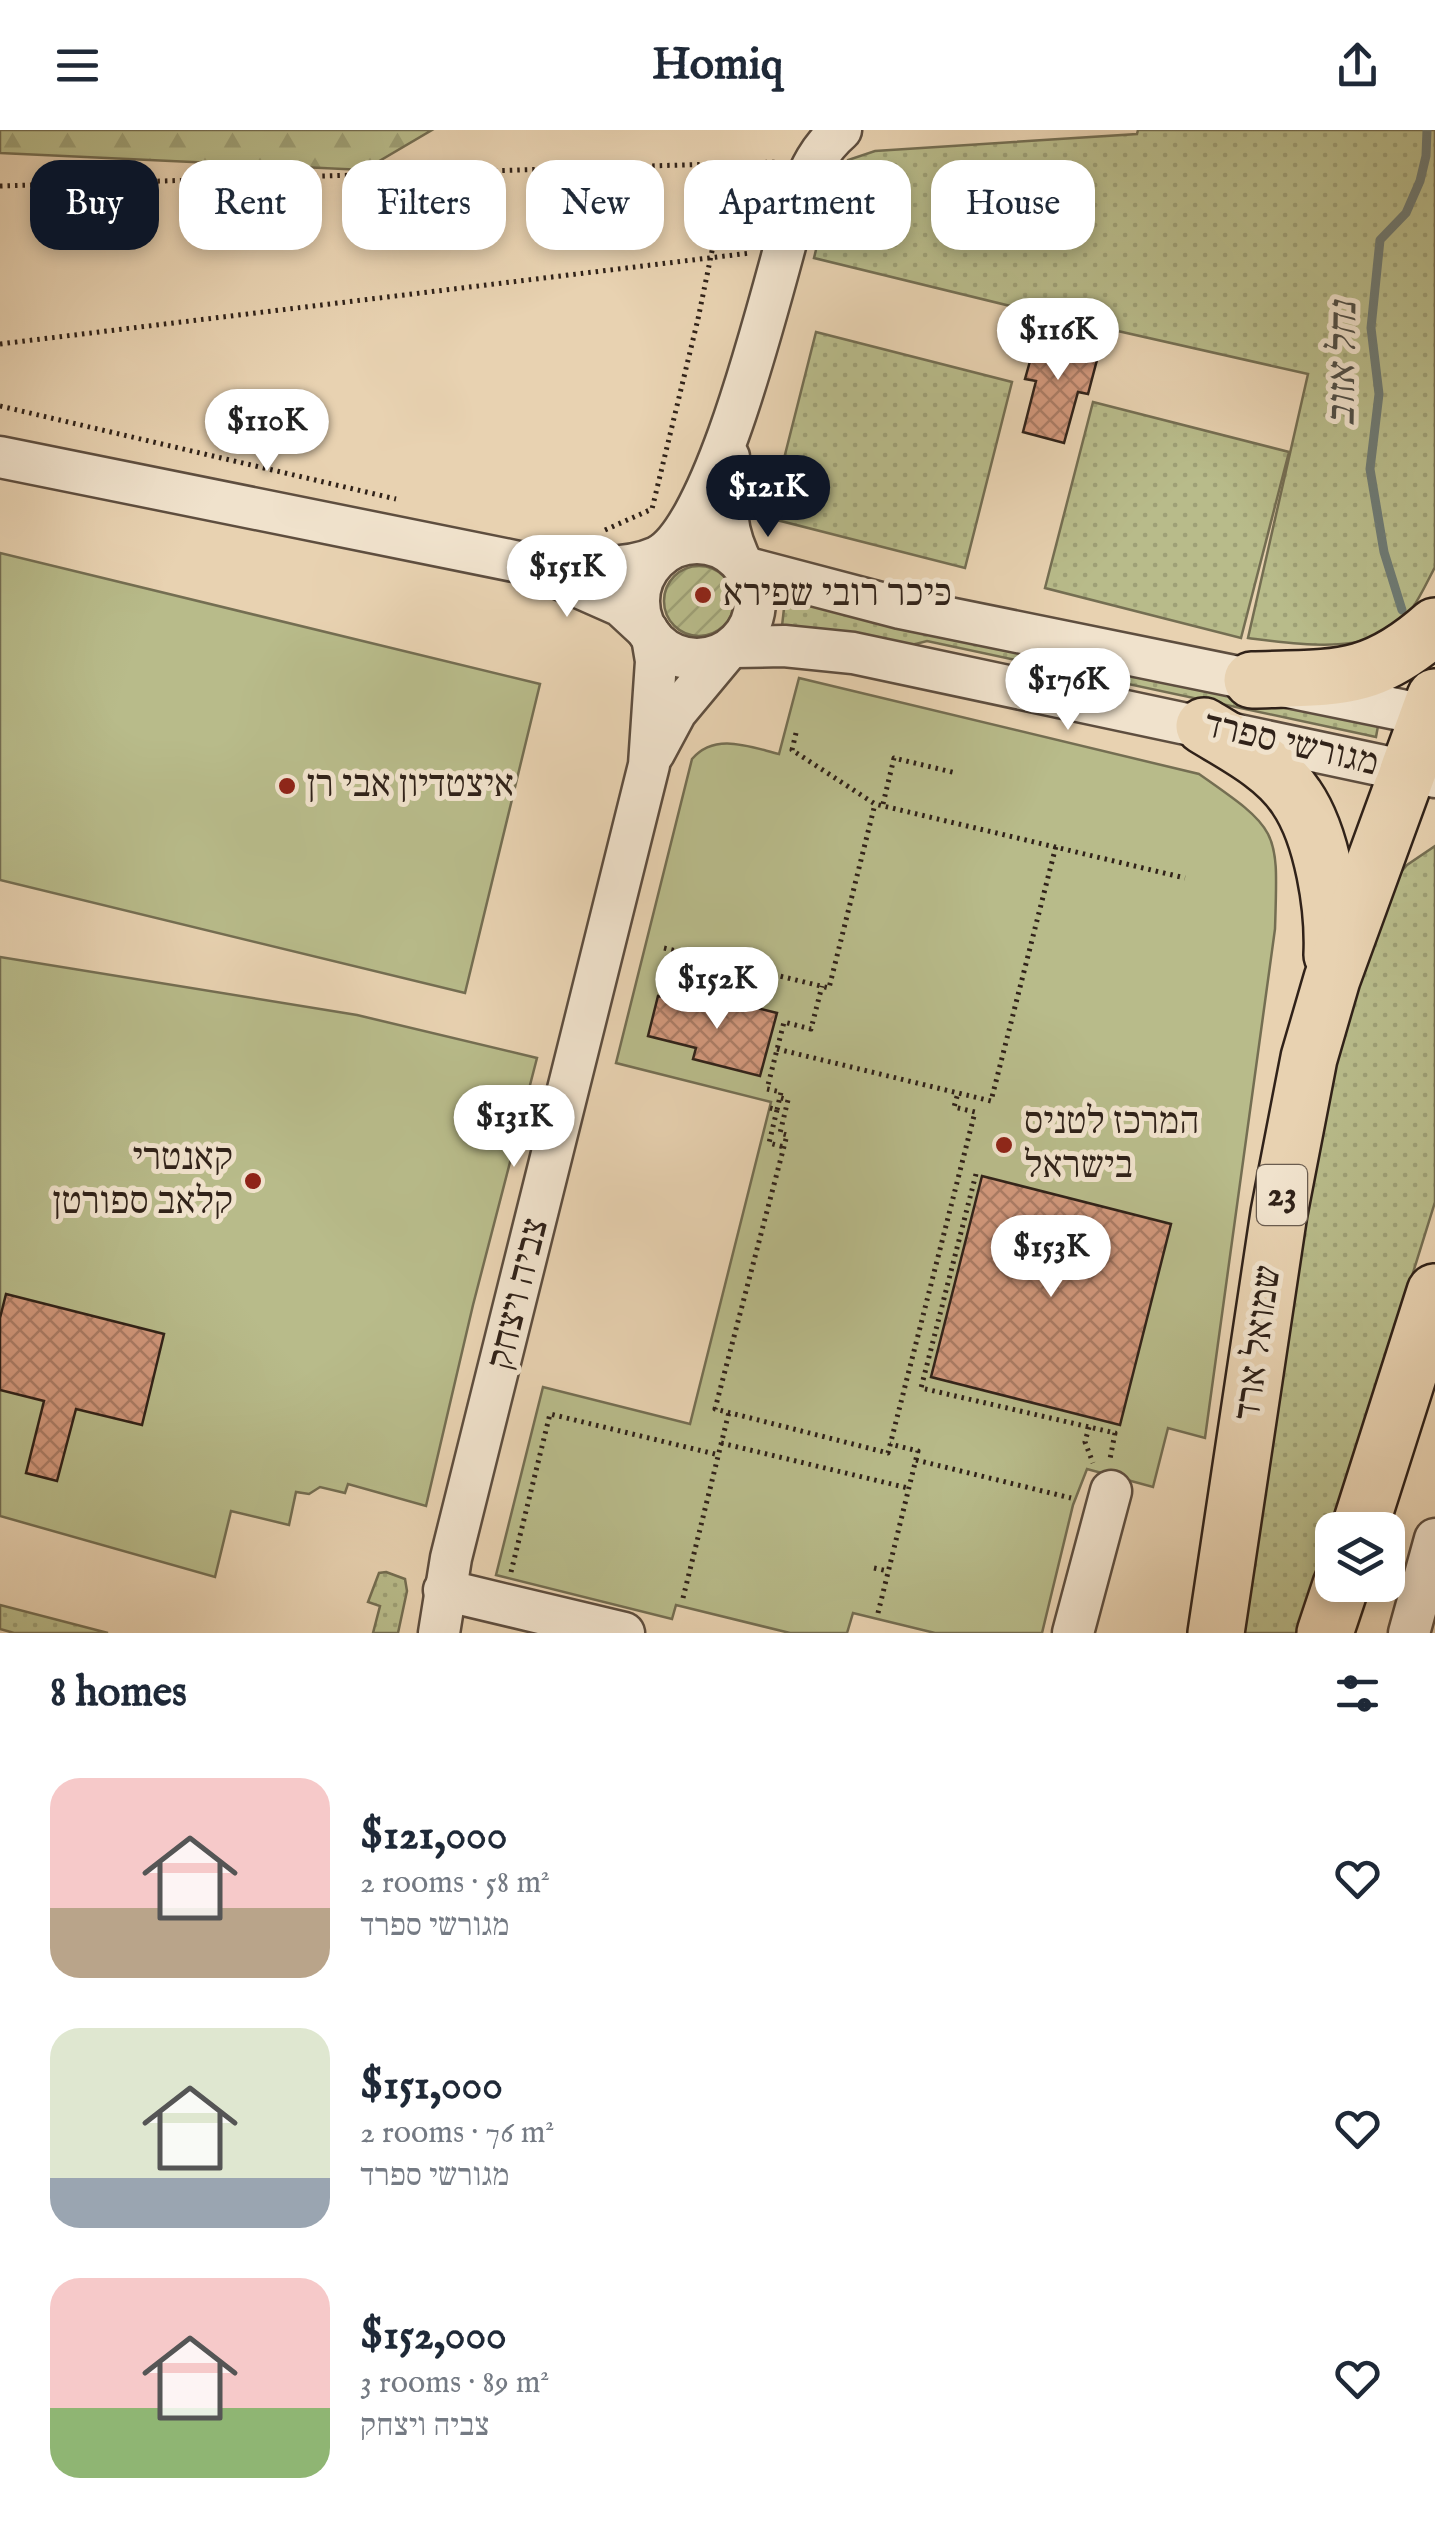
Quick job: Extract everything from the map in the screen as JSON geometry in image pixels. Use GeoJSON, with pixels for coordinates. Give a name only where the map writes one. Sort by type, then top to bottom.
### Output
{"type":"FeatureCollection","features":[{"type":"Feature","properties":{"kind":"highway"},"geometry":{"type":"LineString","coordinates":[[1252,680],[1365,672],[1412,647],[1435,626]]}},
{"type":"Feature","properties":{"kind":"highway","name":"23"},"geometry":{"type":"LineString","coordinates":[[1420,774],[1433,712]]}},
{"type":"Feature","properties":{"kind":"highway"},"geometry":{"type":"LineString","coordinates":[[1204,726],[1256,758],[1296,796],[1328,884],[1333,925],[1332,978]]}},
{"type":"Feature","properties":{"kind":"highway","name":"שמואל ארד"},"geometry":{"type":"LineString","coordinates":[[1216,1633],[1289,1156],[1310,1058],[1332,978],[1367,884],[1420,774]]}},
{"type":"Feature","properties":{"kind":"highway"},"geometry":{"type":"LineString","coordinates":[[1367,884],[1394,853],[1435,823]]}},
{"type":"Feature","properties":{"kind":"highway"},"geometry":{"type":"LineString","coordinates":[[1364,1512],[1435,1292]]}},
{"type":"Feature","properties":{"kind":"highway"},"geometry":{"type":"LineString","coordinates":[[1326,1633],[1336,1602]]}},
{"type":"Feature","properties":{"kind":"street"},"geometry":{"type":"LineString","coordinates":[[814,160],[841,130]]}},
{"type":"Feature","properties":{"kind":"street"},"geometry":{"type":"LineString","coordinates":[[650,634],[639,605],[640,587],[660,556],[689,524],[732,425],[781,250]]}},
{"type":"Feature","properties":{"kind":"street"},"geometry":{"type":"LineString","coordinates":[[519,562],[620,606],[677,655],[696,658],[730,649],[753,614],[755,596],[730,542],[726,508],[732,425]]}},
{"type":"Feature","properties":{"kind":"street"},"geometry":{"type":"LineString","coordinates":[[0,457],[519,562],[622,564],[660,556],[676,546],[694,542],[725,549],[744,567]]}},
{"type":"Feature","properties":{"kind":"street","name":"מגורשי ספרד"},"geometry":{"type":"LineString","coordinates":[[744,567],[900,608],[1252,680],[1433,712]]}},
{"type":"Feature","properties":{"kind":"street","name":"צביה ויצחק"},"geometry":{"type":"LineString","coordinates":[[429,1633],[444,1590],[648,765],[656,661],[650,634]]}},
{"type":"Feature","properties":{"kind":"street","name":"מגורשי ספרד"},"geometry":{"type":"LineString","coordinates":[[730,649],[784,646],[853,653],[1420,774]]}},
{"type":"Feature","properties":{"kind":"street","name":"צביה ויצחק"},"geometry":{"type":"LineString","coordinates":[[648,765],[676,712],[730,649]]}},
{"type":"Feature","properties":{"kind":"street"},"geometry":{"type":"LineString","coordinates":[[1073,1633],[1111,1491]]}},
{"type":"Feature","properties":{"kind":"street"},"geometry":{"type":"LineString","coordinates":[[1408,1633],[1435,1539]]}},
{"type":"Feature","properties":{"kind":"street"},"geometry":{"type":"LineString","coordinates":[[444,1590],[624,1633]]}},
{"type":"Feature","properties":{"kind":"street","name":"צביה ויצחק"},"geometry":{"type":"LineString","coordinates":[[439,1633],[444,1590]]}},
{"type":"Feature","properties":{"kind":"path"},"geometry":{"type":"LineString","coordinates":[[0,186],[684,164]]}},
{"type":"Feature","properties":{"kind":"path"},"geometry":{"type":"LineString","coordinates":[[598,534],[652,508],[712,250]]}},
{"type":"Feature","properties":{"kind":"path"},"geometry":{"type":"LineString","coordinates":[[0,344],[766,250]]}},
{"type":"Feature","properties":{"kind":"path"},"geometry":{"type":"LineString","coordinates":[[0,406],[406,501]]}},
{"type":"Feature","properties":{"kind":"path"},"geometry":{"type":"LineString","coordinates":[[796,734],[792,750],[879,805],[1185,878]]}},
{"type":"Feature","properties":{"kind":"path"},"geometry":{"type":"LineString","coordinates":[[664,948],[829,988],[894,758],[956,773]]}},
{"type":"Feature","properties":{"kind":"path"},"geometry":{"type":"LineString","coordinates":[[777,1049],[991,1102],[1056,846]]}},
{"type":"Feature","properties":{"kind":"path"},"geometry":{"type":"LineString","coordinates":[[784,1147],[769,1143],[774,1109],[782,1092],[767,1089],[784,1022],[811,1030],[822,986]]}},
{"type":"Feature","properties":{"kind":"path"},"geometry":{"type":"LineString","coordinates":[[780,1098],[788,1100],[780,1133],[787,1134],[715,1408],[888,1453],[975,1112],[954,1107],[958,1093]]}},
{"type":"Feature","properties":{"kind":"path"},"geometry":{"type":"LineString","coordinates":[[976,1174],[920,1388],[1089,1427],[1115,1433],[1108,1468],[1094,1465],[1086,1442],[1089,1427]]}},
{"type":"Feature","properties":{"kind":"path"},"geometry":{"type":"LineString","coordinates":[[940,1255],[954,1259]]}},
{"type":"Feature","properties":{"kind":"path"},"geometry":{"type":"LineString","coordinates":[[683,1598],[729,1412]]}},
{"type":"Feature","properties":{"kind":"path"},"geometry":{"type":"LineString","coordinates":[[511,1572],[550,1414],[719,1454]]}},
{"type":"Feature","properties":{"kind":"path"},"geometry":{"type":"LineString","coordinates":[[722,1443],[909,1488]]}},
{"type":"Feature","properties":{"kind":"path"},"geometry":{"type":"LineString","coordinates":[[878,1613],[918,1450],[890,1444]]}},
{"type":"Feature","properties":{"kind":"path"},"geometry":{"type":"LineString","coordinates":[[916,1460],[1072,1498]]}},
{"type":"Feature","properties":{"kind":"path"},"geometry":{"type":"LineString","coordinates":[[874,1568],[888,1572]]}},
{"type":"Feature","properties":{"kind":"green space"},"geometry":{"type":"Polygon","coordinates":[[[0,130],[432,130],[381,160],[342,160],[342,169],[322,168],[322,160],[179,161],[0,153],[0,130]]]}},
{"type":"Feature","properties":{"kind":"green space"},"geometry":{"type":"Polygon","coordinates":[[[1138,130],[1435,130],[1435,567],[1410,611],[1389,631],[1374,638],[1339,644],[1248,638],[1308,374],[814,258],[816,250],[911,250],[911,160],[848,160],[875,151],[1137,134],[1138,130]]]}},
{"type":"Feature","properties":{"kind":"green space"},"geometry":{"type":"Polygon","coordinates":[[[816,332],[1012,382],[965,568],[769,518],[816,332]]]}},
{"type":"Feature","properties":{"kind":"green space"},"geometry":{"type":"Polygon","coordinates":[[[1093,402],[1289,452],[1241,638],[1045,588],[1093,402]]]}},
{"type":"Feature","properties":{"kind":"green space","name":"איצטדיון אבי רן"},"geometry":{"type":"Polygon","coordinates":[[[0,553],[540,684],[465,993],[0,880],[0,553]]]}},
{"type":"Feature","properties":{"kind":"green space"},"geometry":{"type":"Polygon","coordinates":[[[699,566],[724,576],[734,601],[724,626],[699,636],[674,626],[664,601],[674,576],[699,566]]]}},
{"type":"Feature","properties":{"kind":"green space"},"geometry":{"type":"Polygon","coordinates":[[[786,591],[903,624],[1378,726],[1376,737],[927,641],[908,646],[782,626],[786,591]]]}},
{"type":"Feature","properties":{"kind":"green space","name":"המרכז לטניס בישראל"},"geometry":{"type":"Polygon","coordinates":[[[799,678],[1199,774],[1260,822],[1274,851],[1275,929],[1205,1438],[1168,1428],[1153,1487],[1087,1469],[1073,1505],[1042,1633],[935,1633],[853,1613],[847,1633],[790,1633],[676,1605],[672,1619],[496,1575],[543,1387],[690,1424],[771,1102],[616,1063],[692,759],[711,746],[722,744],[779,754],[799,678]]]}},
{"type":"Feature","properties":{"kind":"green space"},"geometry":{"type":"Polygon","coordinates":[[[1435,846],[1435,1202],[1339,1512],[1315,1512],[1315,1588],[1301,1633],[1231,1633],[1321,1085],[1387,888],[1407,865],[1435,846]]]}},
{"type":"Feature","properties":{"kind":"green space","name":"קאנטרי קלאב ספורטן"},"geometry":{"type":"Polygon","coordinates":[[[0,957],[357,1015],[537,1058],[426,1506],[348,1484],[345,1493],[320,1487],[309,1494],[296,1492],[289,1525],[231,1511],[215,1577],[0,1516],[0,957]]]}},
{"type":"Feature","properties":{"kind":"green space"},"geometry":{"type":"Polygon","coordinates":[[[379,1573],[405,1579],[407,1591],[398,1633],[373,1633],[380,1606],[368,1602],[379,1573]]]}},
{"type":"Feature","properties":{"kind":"green space"},"geometry":{"type":"Polygon","coordinates":[[[0,1605],[108,1633],[14,1633],[0,1629],[0,1605]]]}},
{"type":"Feature","properties":{"kind":"building"},"geometry":{"type":"Polygon","coordinates":[[[1050,330],[1091,340],[1088,353],[1098,356],[1088,394],[1078,392],[1064,443],[1023,432],[1036,381],[1025,379],[1036,340],[1046,343],[1050,330]]]}},
{"type":"Feature","properties":{"kind":"building"},"geometry":{"type":"Polygon","coordinates":[[[658,996],[706,1008],[709,996],[777,1013],[760,1076],[693,1059],[696,1048],[648,1036],[658,996]]]}},
{"type":"Feature","properties":{"kind":"building"},"geometry":{"type":"Polygon","coordinates":[[[982,1176],[1171,1224],[1120,1425],[931,1377],[982,1176]]]}},
{"type":"Feature","properties":{"kind":"building"},"geometry":{"type":"Polygon","coordinates":[[[6,1294],[164,1334],[142,1425],[76,1409],[57,1481],[26,1473],[44,1401],[0,1390],[0,1318],[6,1294]]]}},
{"type":"Feature","properties":{"kind":"waterway","name":"נחל אזוב"},"geometry":{"type":"LineString","coordinates":[[1402,610],[1384,552],[1370,469],[1379,394],[1371,328],[1380,240],[1406,213],[1420,181],[1427,130]]}},
{"type":"Feature","properties":{"kind":"place","name":"כיכר רובי שפירא"},"geometry":{"type":"Point","coordinates":[703,595]}},
{"type":"Feature","properties":{"kind":"place","name":"איצטדיון אבי רן"},"geometry":{"type":"Point","coordinates":[287,786]}},
{"type":"Feature","properties":{"kind":"place","name":"המרכז לטניס בישראל"},"geometry":{"type":"Point","coordinates":[1004,1145]}},
{"type":"Feature","properties":{"kind":"place","name":"קאנטרי קלאב ספורטן"},"geometry":{"type":"Point","coordinates":[253,1181]}}]}
